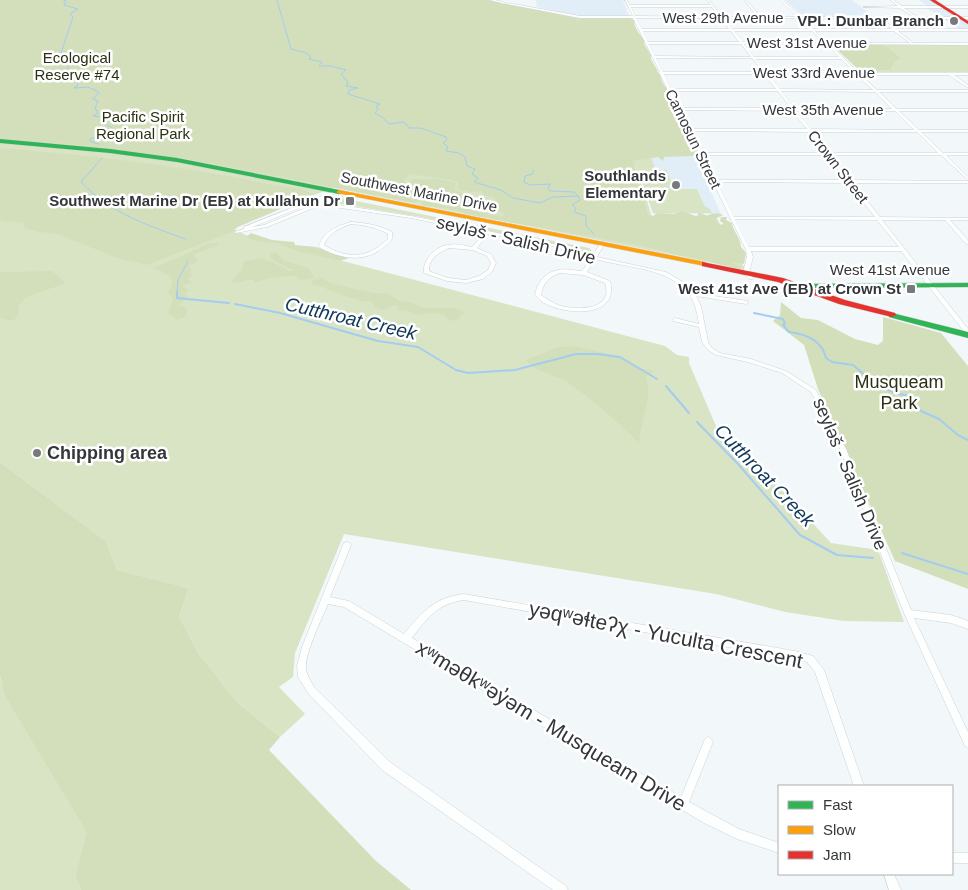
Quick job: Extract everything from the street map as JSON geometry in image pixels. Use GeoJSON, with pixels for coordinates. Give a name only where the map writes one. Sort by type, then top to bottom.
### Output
{"type":"FeatureCollection","features":[{"type":"Feature","properties":{"kind":"main road"},"geometry":{"type":"LineString","coordinates":[[932,0],[966,20]]}},
{"type":"Feature","properties":{"kind":"main road","name":"Southwest Marine Drive"},"geometry":{"type":"LineString","coordinates":[[0,141],[168,159],[333,196]]}},
{"type":"Feature","properties":{"kind":"main road","name":"Southwest Marine Drive"},"geometry":{"type":"LineString","coordinates":[[0,146],[172,164],[333,196],[601,245],[777,282],[842,302],[968,334]]}},
{"type":"Feature","properties":{"kind":"main road","name":"West 41st Avenue"},"geometry":{"type":"LineString","coordinates":[[777,282],[792,285],[968,285]]}},
{"type":"Feature","properties":{"kind":"main road","name":"West 41st Avenue"},"geometry":{"type":"LineString","coordinates":[[777,282],[811,285]]}},
{"type":"Feature","properties":{"kind":"main road","name":"Southwest Marine Drive"},"geometry":{"type":"LineString","coordinates":[[792,285],[828,298]]}},
{"type":"Feature","properties":{"kind":"main road"},"geometry":{"type":"LineString","coordinates":[[835,285],[831,292],[842,302]]}},
{"type":"Feature","properties":{"kind":"street","name":"West 29th Avenue"},"geometry":{"type":"LineString","coordinates":[[491,0],[575,17],[917,18],[966,20]]}},
{"type":"Feature","properties":{"kind":"street"},"geometry":{"type":"LineString","coordinates":[[507,3],[515,0]]}},
{"type":"Feature","properties":{"kind":"street","name":"Camosun Street"},"geometry":{"type":"LineString","coordinates":[[626,0],[633,18],[747,249],[750,257],[748,275]]}},
{"type":"Feature","properties":{"kind":"street","name":"Crown Street"},"geometry":{"type":"LineString","coordinates":[[708,0],[968,334]]}},
{"type":"Feature","properties":{"kind":"street"},"geometry":{"type":"LineString","coordinates":[[745,0],[761,18]]}},
{"type":"Feature","properties":{"kind":"street"},"geometry":{"type":"LineString","coordinates":[[782,0],[968,181]]}},
{"type":"Feature","properties":{"kind":"street"},"geometry":{"type":"LineString","coordinates":[[891,0],[917,18]]}},
{"type":"Feature","properties":{"kind":"street"},"geometry":{"type":"LineString","coordinates":[[628,6],[713,6]]}},
{"type":"Feature","properties":{"kind":"street"},"geometry":{"type":"LineString","coordinates":[[864,7],[968,7]]}},
{"type":"Feature","properties":{"kind":"street"},"geometry":{"type":"LineString","coordinates":[[879,18],[912,43]]}},
{"type":"Feature","properties":{"kind":"street"},"geometry":{"type":"LineString","coordinates":[[640,30],[968,30]]}},
{"type":"Feature","properties":{"kind":"street","name":"West 31st Avenue"},"geometry":{"type":"LineString","coordinates":[[647,43],[968,44]]}},
{"type":"Feature","properties":{"kind":"street"},"geometry":{"type":"LineString","coordinates":[[653,57],[842,58]]}},
{"type":"Feature","properties":{"kind":"street","name":"West 33rd Avenue"},"geometry":{"type":"LineString","coordinates":[[660,73],[968,74]]}},
{"type":"Feature","properties":{"kind":"street"},"geometry":{"type":"LineString","coordinates":[[950,74],[968,87]]}},
{"type":"Feature","properties":{"kind":"street"},"geometry":{"type":"LineString","coordinates":[[669,90],[968,91]]}},
{"type":"Feature","properties":{"kind":"street","name":"West 35th Avenue"},"geometry":{"type":"LineString","coordinates":[[679,109],[968,110]]}},
{"type":"Feature","properties":{"kind":"street"},"geometry":{"type":"LineString","coordinates":[[689,130],[968,131]]}},
{"type":"Feature","properties":{"kind":"street"},"geometry":{"type":"LineString","coordinates":[[700,154],[968,154]]}},
{"type":"Feature","properties":{"kind":"street"},"geometry":{"type":"LineString","coordinates":[[713,181],[968,181]]}},
{"type":"Feature","properties":{"kind":"street"},"geometry":{"type":"LineString","coordinates":[[333,196],[265,226],[236,232],[318,199],[333,196]]}},
{"type":"Feature","properties":{"kind":"street","name":"seyləš - Salish Drive"},"geometry":{"type":"LineString","coordinates":[[318,199],[333,196]]}},
{"type":"Feature","properties":{"kind":"street","name":"seyləš - Salish Drive"},"geometry":{"type":"LineString","coordinates":[[333,196],[326,205],[385,212],[553,245],[594,257],[664,273],[681,283],[692,294],[698,306],[705,342],[710,350],[718,354],[768,366],[797,379],[814,391],[860,490],[908,613],[968,743]]}},
{"type":"Feature","properties":{"kind":"street"},"geometry":{"type":"LineString","coordinates":[[372,225],[385,212]]}},
{"type":"Feature","properties":{"kind":"street"},"geometry":{"type":"LineString","coordinates":[[731,218],[968,219]]}},
{"type":"Feature","properties":{"kind":"street"},"geometry":{"type":"LineString","coordinates":[[946,219],[968,243]]}},
{"type":"Feature","properties":{"kind":"street"},"geometry":{"type":"LineString","coordinates":[[351,223],[372,225],[390,233],[390,239],[375,253],[364,256],[350,256],[337,254],[322,246],[323,239],[341,226],[351,223]]}},
{"type":"Feature","properties":{"kind":"street"},"geometry":{"type":"LineString","coordinates":[[474,248],[487,232]]}},
{"type":"Feature","properties":{"kind":"street"},"geometry":{"type":"LineString","coordinates":[[584,273],[601,245]]}},
{"type":"Feature","properties":{"kind":"street"},"geometry":{"type":"LineString","coordinates":[[448,246],[474,248],[492,255],[495,261],[494,267],[486,276],[474,282],[460,282],[434,276],[426,272],[425,265],[429,259],[442,249],[448,246]]}},
{"type":"Feature","properties":{"kind":"street"},"geometry":{"type":"LineString","coordinates":[[747,249],[902,249]]}},
{"type":"Feature","properties":{"kind":"street"},"geometry":{"type":"LineString","coordinates":[[566,271],[584,273],[600,278],[609,285],[608,296],[596,308],[586,310],[559,306],[542,300],[538,295],[542,282],[552,273],[566,271]]}},
{"type":"Feature","properties":{"kind":"street"},"geometry":{"type":"LineString","coordinates":[[692,294],[746,302]]}},
{"type":"Feature","properties":{"kind":"street"},"geometry":{"type":"LineString","coordinates":[[675,320],[702,326]]}},
{"type":"Feature","properties":{"kind":"street"},"geometry":{"type":"LineString","coordinates":[[347,544],[306,647],[301,666],[303,676],[310,690],[386,766],[562,890]]}},
{"type":"Feature","properties":{"kind":"street","name":"yəqʷəɬteʔχ - Yuculta Crescent"},"geometry":{"type":"LineString","coordinates":[[405,640],[436,605],[453,598],[464,597],[775,651],[810,660],[819,670],[859,785]]}},
{"type":"Feature","properties":{"kind":"street","name":"xʷməθkʷəy̓əm - Musqueam Drive"},"geometry":{"type":"LineString","coordinates":[[326,600],[346,604],[683,804],[737,834],[778,848]]}},
{"type":"Feature","properties":{"kind":"street"},"geometry":{"type":"LineString","coordinates":[[908,613],[951,619],[968,625]]}},
{"type":"Feature","properties":{"kind":"street"},"geometry":{"type":"LineString","coordinates":[[683,804],[708,742]]}},
{"type":"Feature","properties":{"kind":"street"},"geometry":{"type":"LineString","coordinates":[[953,858],[968,858]]}},
{"type":"Feature","properties":{"kind":"street"},"geometry":{"type":"LineString","coordinates":[[889,875],[894,890]]}},
{"type":"Feature","properties":{"kind":"shaded area"},"geometry":{"type":"Polygon","coordinates":[[[536,0],[623,0],[629,16],[574,16],[537,7],[536,0]]]}},
{"type":"Feature","properties":{"kind":"shaded area"},"geometry":{"type":"Polygon","coordinates":[[[785,0],[852,0],[874,17],[803,17],[785,0]]]}},
{"type":"Feature","properties":{"kind":"shaded area"},"geometry":{"type":"Polygon","coordinates":[[[919,0],[929,0],[968,25],[968,30],[961,30],[925,7],[929,7],[919,0]]]}},
{"type":"Feature","properties":{"kind":"shaded area","name":"Southlands Elementary"},"geometry":{"type":"Polygon","coordinates":[[[633,156],[695,156],[721,214],[653,214],[633,156]]]}},
{"type":"Feature","properties":{"kind":"green space","name":"Ecological Reserve #74"},"geometry":{"type":"Polygon","coordinates":[[[0,0],[489,0],[573,17],[631,18],[698,153],[634,156],[651,158],[656,170],[667,170],[672,185],[668,185],[670,189],[697,189],[705,207],[709,208],[712,213],[653,213],[635,162],[652,217],[715,215],[745,269],[334,188],[328,190],[330,192],[325,191],[229,227],[248,236],[665,346],[677,355],[689,357],[689,363],[722,440],[784,492],[831,543],[878,550],[904,622],[844,621],[785,612],[716,594],[344,534],[295,653],[293,677],[279,687],[305,714],[280,737],[238,703],[198,653],[179,616],[189,588],[117,570],[106,541],[0,462],[0,0]]]}},
{"type":"Feature","properties":{"kind":"green space","name":"Pacific Spirit Regional Park"},"geometry":{"type":"Polygon","coordinates":[[[0,0],[487,0],[575,18],[578,22],[580,19],[634,20],[635,28],[645,41],[644,44],[651,55],[651,61],[658,71],[654,72],[660,73],[662,84],[668,89],[698,154],[693,156],[664,157],[663,161],[658,157],[633,161],[648,215],[653,216],[657,213],[674,214],[683,211],[697,217],[699,212],[707,216],[719,213],[723,215],[715,219],[719,225],[724,224],[720,221],[721,217],[727,217],[726,220],[732,223],[740,240],[741,247],[746,253],[744,264],[730,262],[743,268],[739,269],[637,245],[465,214],[451,209],[421,205],[423,200],[430,199],[442,204],[442,206],[464,205],[465,208],[503,217],[504,213],[484,208],[481,203],[483,201],[491,205],[496,201],[493,197],[484,196],[482,191],[470,192],[458,189],[458,182],[446,179],[410,174],[403,180],[421,194],[420,200],[415,203],[188,159],[69,144],[0,139],[0,0]]]}},
{"type":"Feature","properties":{"kind":"green space"},"geometry":{"type":"Polygon","coordinates":[[[832,45],[885,45],[902,58],[895,62],[891,70],[861,72],[832,45]]]}},
{"type":"Feature","properties":{"kind":"green space"},"geometry":{"type":"Polygon","coordinates":[[[885,45],[968,45],[968,72],[861,72],[891,70],[895,62],[902,58],[885,45]]]}},
{"type":"Feature","properties":{"kind":"green space"},"geometry":{"type":"Polygon","coordinates":[[[0,148],[68,154],[169,167],[299,189],[313,195],[238,227],[232,232],[147,265],[117,258],[60,235],[23,227],[24,223],[0,220],[0,148]]]}},
{"type":"Feature","properties":{"kind":"green space"},"geometry":{"type":"Polygon","coordinates":[[[437,179],[454,182],[456,183],[454,189],[475,199],[466,201],[452,194],[432,198],[427,194],[436,194],[437,190],[418,188],[412,184],[410,180],[437,179]]]}},
{"type":"Feature","properties":{"kind":"green space"},"geometry":{"type":"Polygon","coordinates":[[[341,198],[589,248],[592,251],[586,252],[421,217],[329,202],[341,198]]]}},
{"type":"Feature","properties":{"kind":"green space"},"geometry":{"type":"Polygon","coordinates":[[[251,233],[272,240],[294,242],[295,245],[316,247],[349,258],[340,261],[301,252],[275,243],[255,241],[246,237],[251,233]]]}},
{"type":"Feature","properties":{"kind":"green space"},"geometry":{"type":"Polygon","coordinates":[[[210,243],[217,243],[219,245],[194,254],[198,262],[189,266],[192,275],[188,279],[192,283],[182,285],[189,290],[185,294],[188,296],[179,305],[188,309],[185,317],[177,320],[168,313],[173,299],[168,292],[172,282],[171,279],[154,268],[210,243]]]}},
{"type":"Feature","properties":{"kind":"green space"},"geometry":{"type":"Polygon","coordinates":[[[273,252],[277,253],[283,260],[310,269],[314,278],[301,280],[294,275],[269,278],[255,283],[253,279],[234,283],[231,281],[241,271],[245,261],[263,258],[288,271],[294,271],[271,259],[270,255],[273,252]]]}},
{"type":"Feature","properties":{"kind":"green space"},"geometry":{"type":"Polygon","coordinates":[[[52,271],[66,283],[27,297],[19,305],[18,315],[13,321],[0,318],[0,272],[52,271]]]}},
{"type":"Feature","properties":{"kind":"green space"},"geometry":{"type":"Polygon","coordinates":[[[321,278],[333,284],[373,293],[387,293],[400,301],[412,303],[423,308],[455,308],[465,313],[459,316],[460,319],[449,321],[444,315],[437,313],[417,315],[405,310],[399,311],[398,306],[394,305],[383,310],[374,307],[372,301],[361,301],[311,284],[312,280],[321,278]]]}},
{"type":"Feature","properties":{"kind":"green space","name":"Musqueam Park"},"geometry":{"type":"Polygon","coordinates":[[[781,302],[801,318],[818,320],[855,339],[878,345],[883,341],[883,317],[941,333],[968,366],[968,589],[895,561],[818,389],[804,345],[773,321],[780,315],[781,302]]]}},
{"type":"Feature","properties":{"kind":"green space"},"geometry":{"type":"Polygon","coordinates":[[[574,346],[618,356],[640,368],[654,371],[646,377],[648,393],[639,443],[577,389],[562,379],[540,371],[526,360],[555,348],[574,346]]]}},
{"type":"Feature","properties":{"kind":"green space"},"geometry":{"type":"Polygon","coordinates":[[[0,462],[106,541],[117,570],[189,588],[179,616],[198,653],[238,703],[280,737],[269,750],[376,861],[411,890],[81,890],[75,876],[87,832],[4,695],[0,676],[0,462]]]}},
{"type":"Feature","properties":{"kind":"green space"},"geometry":{"type":"Polygon","coordinates":[[[0,676],[4,695],[88,832],[75,876],[81,890],[0,890],[0,676]]]}},
{"type":"Feature","properties":{"kind":"waterway","name":"Cutthroat Creek"},"geometry":{"type":"LineString","coordinates":[[63,0],[66,1],[64,5],[78,9],[70,14],[73,17],[61,53],[64,53],[63,57],[75,61],[67,64],[69,67],[66,70],[73,74],[84,75],[77,81],[78,85],[74,88],[88,87],[99,92],[93,99],[98,101],[95,108],[98,113],[93,116],[101,117],[101,122],[111,127],[109,133],[90,139],[91,142],[99,144]]}},
{"type":"Feature","properties":{"kind":"waterway"},"geometry":{"type":"LineString","coordinates":[[277,0],[291,49],[306,53],[311,57],[309,59],[322,62],[319,66],[331,66],[346,70],[341,74],[348,82],[346,86],[358,88],[349,90],[348,94],[380,104],[376,106],[378,109],[375,113],[383,118]]}},
{"type":"Feature","properties":{"kind":"waterway"},"geometry":{"type":"LineString","coordinates":[[384,119],[389,124],[404,122],[409,128],[421,128],[446,137],[447,140],[443,143],[448,147],[446,151],[459,153],[465,157],[467,166],[475,169],[472,174],[478,178],[474,182],[501,190],[513,198],[540,203],[553,197],[578,196]]}},
{"type":"Feature","properties":{"kind":"waterway","name":"Cutthroat Creek"},"geometry":{"type":"LineString","coordinates":[[102,158],[81,182],[92,193],[130,217],[186,239]]}},
{"type":"Feature","properties":{"kind":"waterway"},"geometry":{"type":"LineString","coordinates":[[534,170],[532,174],[525,176],[524,182],[530,185],[550,184],[548,189],[551,191],[574,192],[578,196]]}},
{"type":"Feature","properties":{"kind":"waterway"},"geometry":{"type":"LineString","coordinates":[[578,196],[580,200],[572,205],[576,208],[574,212],[586,216],[586,226],[594,234]]}},
{"type":"Feature","properties":{"kind":"waterway","name":"Cutthroat Creek"},"geometry":{"type":"LineString","coordinates":[[177,293],[178,280],[188,261]]}},
{"type":"Feature","properties":{"kind":"waterway"},"geometry":{"type":"LineString","coordinates":[[177,293],[177,298],[229,303]]}},
{"type":"Feature","properties":{"kind":"waterway","name":"Cutthroat Creek"},"geometry":{"type":"LineString","coordinates":[[235,304],[280,313],[378,341],[418,347],[456,370],[468,373],[515,370],[576,354],[597,354],[620,357],[657,379]]}},
{"type":"Feature","properties":{"kind":"waterway"},"geometry":{"type":"LineString","coordinates":[[754,313],[783,319],[785,323],[783,325],[789,332],[807,336],[817,342],[826,358],[832,362],[853,365],[874,383],[895,393],[909,396],[921,411],[939,419],[958,435],[968,440]]}},
{"type":"Feature","properties":{"kind":"waterway","name":"Cutthroat Creek"},"geometry":{"type":"LineString","coordinates":[[666,386],[689,413]]}},
{"type":"Feature","properties":{"kind":"waterway","name":"Cutthroat Creek"},"geometry":{"type":"LineString","coordinates":[[697,422],[738,464],[800,535],[837,555],[873,558]]}},
{"type":"Feature","properties":{"kind":"waterway","name":"Cutthroat Creek"},"geometry":{"type":"LineString","coordinates":[[902,553],[968,574]]}},
{"type":"Feature","properties":{"kind":"traffic: fast"},"geometry":{"type":"LineString","coordinates":[[0,141],[110,151],[177,160],[339,192]]}},
{"type":"Feature","properties":{"kind":"traffic: fast"},"geometry":{"type":"LineString","coordinates":[[801,286],[968,285]]}},
{"type":"Feature","properties":{"kind":"traffic: fast"},"geometry":{"type":"LineString","coordinates":[[892,315],[968,335]]}},
{"type":"Feature","properties":{"kind":"traffic: slow"},"geometry":{"type":"LineString","coordinates":[[339,192],[705,264]]}},
{"type":"Feature","properties":{"kind":"traffic: jam"},"geometry":{"type":"LineString","coordinates":[[932,0],[968,23]]}},
{"type":"Feature","properties":{"kind":"traffic: jam"},"geometry":{"type":"LineString","coordinates":[[705,264],[780,280],[842,302],[892,315]]}},
{"type":"Feature","properties":{"kind":"place","name":"VPL: Dunbar Branch"},"geometry":{"type":"Point","coordinates":[954,21]}},
{"type":"Feature","properties":{"kind":"place","name":"Southlands Elementary"},"geometry":{"type":"Point","coordinates":[676,185]}},
{"type":"Feature","properties":{"kind":"place","name":"Southwest Marine Dr (EB) at Kullahun Dr"},"geometry":{"type":"Point","coordinates":[350,201]}},
{"type":"Feature","properties":{"kind":"place","name":"West 41st Ave (EB) at Crown St"},"geometry":{"type":"Point","coordinates":[911,289]}},
{"type":"Feature","properties":{"kind":"place","name":"Chipping area"},"geometry":{"type":"Point","coordinates":[37,453]}}]}
